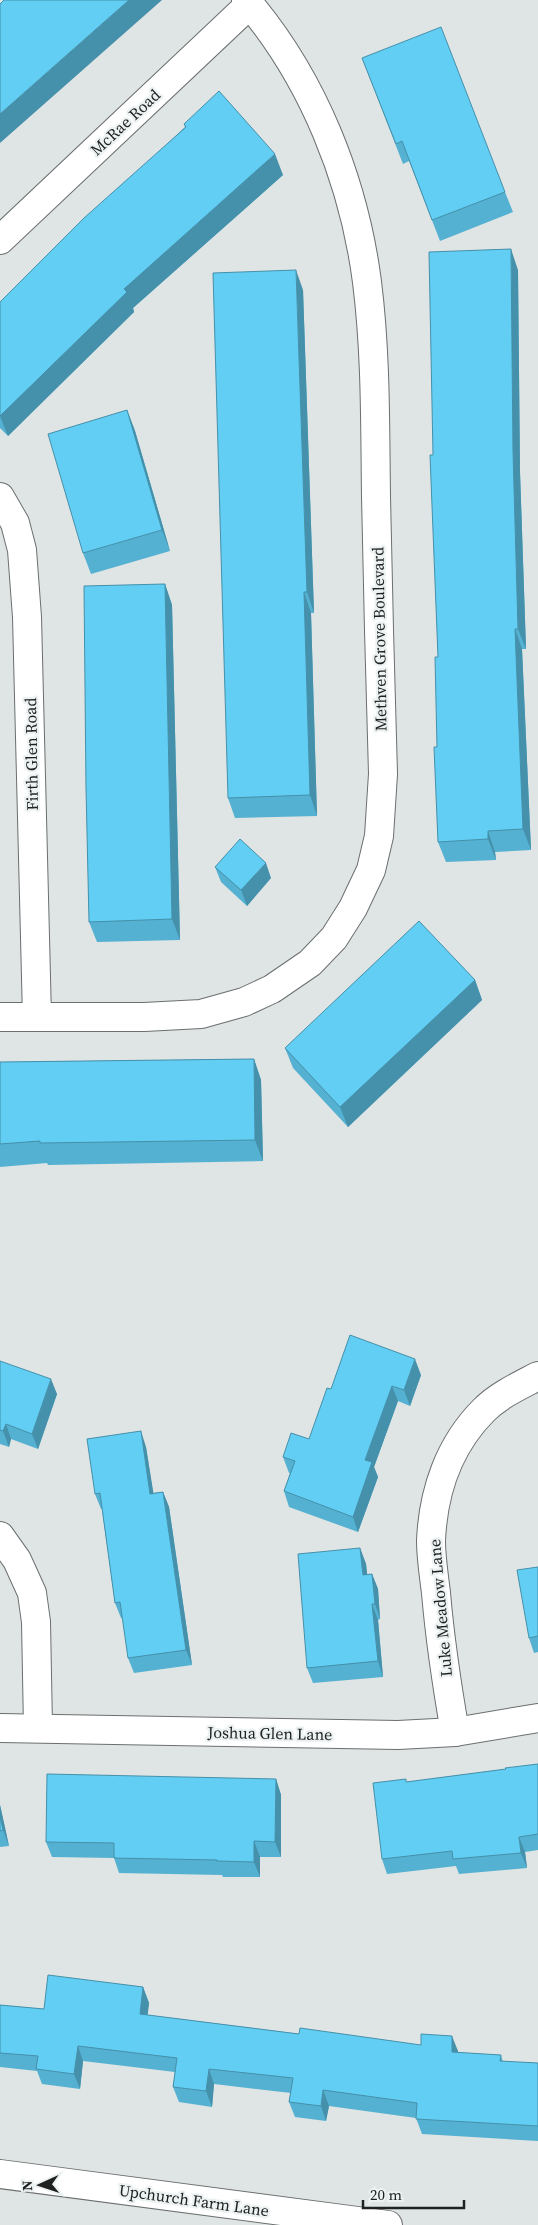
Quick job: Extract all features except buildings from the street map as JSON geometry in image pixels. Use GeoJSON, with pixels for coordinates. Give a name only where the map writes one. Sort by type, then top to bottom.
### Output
{"type":"FeatureCollection","features":[{"type":"Feature","properties":{"kind":"street","name":"McRae Road"},"geometry":{"type":"LineString","coordinates":[[0,240],[248,2]]}},
{"type":"Feature","properties":{"kind":"street","name":"Methven Grove Boulevard"},"geometry":{"type":"LineString","coordinates":[[0,1017],[144,1017],[201,1014],[244,1002],[272,989],[310,963],[334,938],[353,908],[371,870],[379,836],[383,774],[374,364],[367,281],[354,216],[332,145],[306,87],[278,43],[248,2]]}},
{"type":"Feature","properties":{"kind":"street","name":"Firth Glen Road"},"geometry":{"type":"LineString","coordinates":[[0,497],[14,523],[22,550],[27,617],[36,1017]]}},
{"type":"Feature","properties":{"kind":"street","name":"Luke Meadow Lane"},"geometry":{"type":"LineString","coordinates":[[455,1732],[441,1644],[431,1541],[436,1501],[447,1462],[466,1432],[484,1410],[513,1389],[538,1376]]}},
{"type":"Feature","properties":{"kind":"street"},"geometry":{"type":"LineString","coordinates":[[0,1536],[17,1560],[32,1593],[36,1622],[38,1728]]}},
{"type":"Feature","properties":{"kind":"street","name":"Joshua Glen Lane"},"geometry":{"type":"LineString","coordinates":[[0,1728],[398,1735],[455,1732],[538,1718]]}},
{"type":"Feature","properties":{"kind":"street","name":"Upchurch Farm Lane"},"geometry":{"type":"LineString","coordinates":[[0,2174],[388,2225]]}}]}
